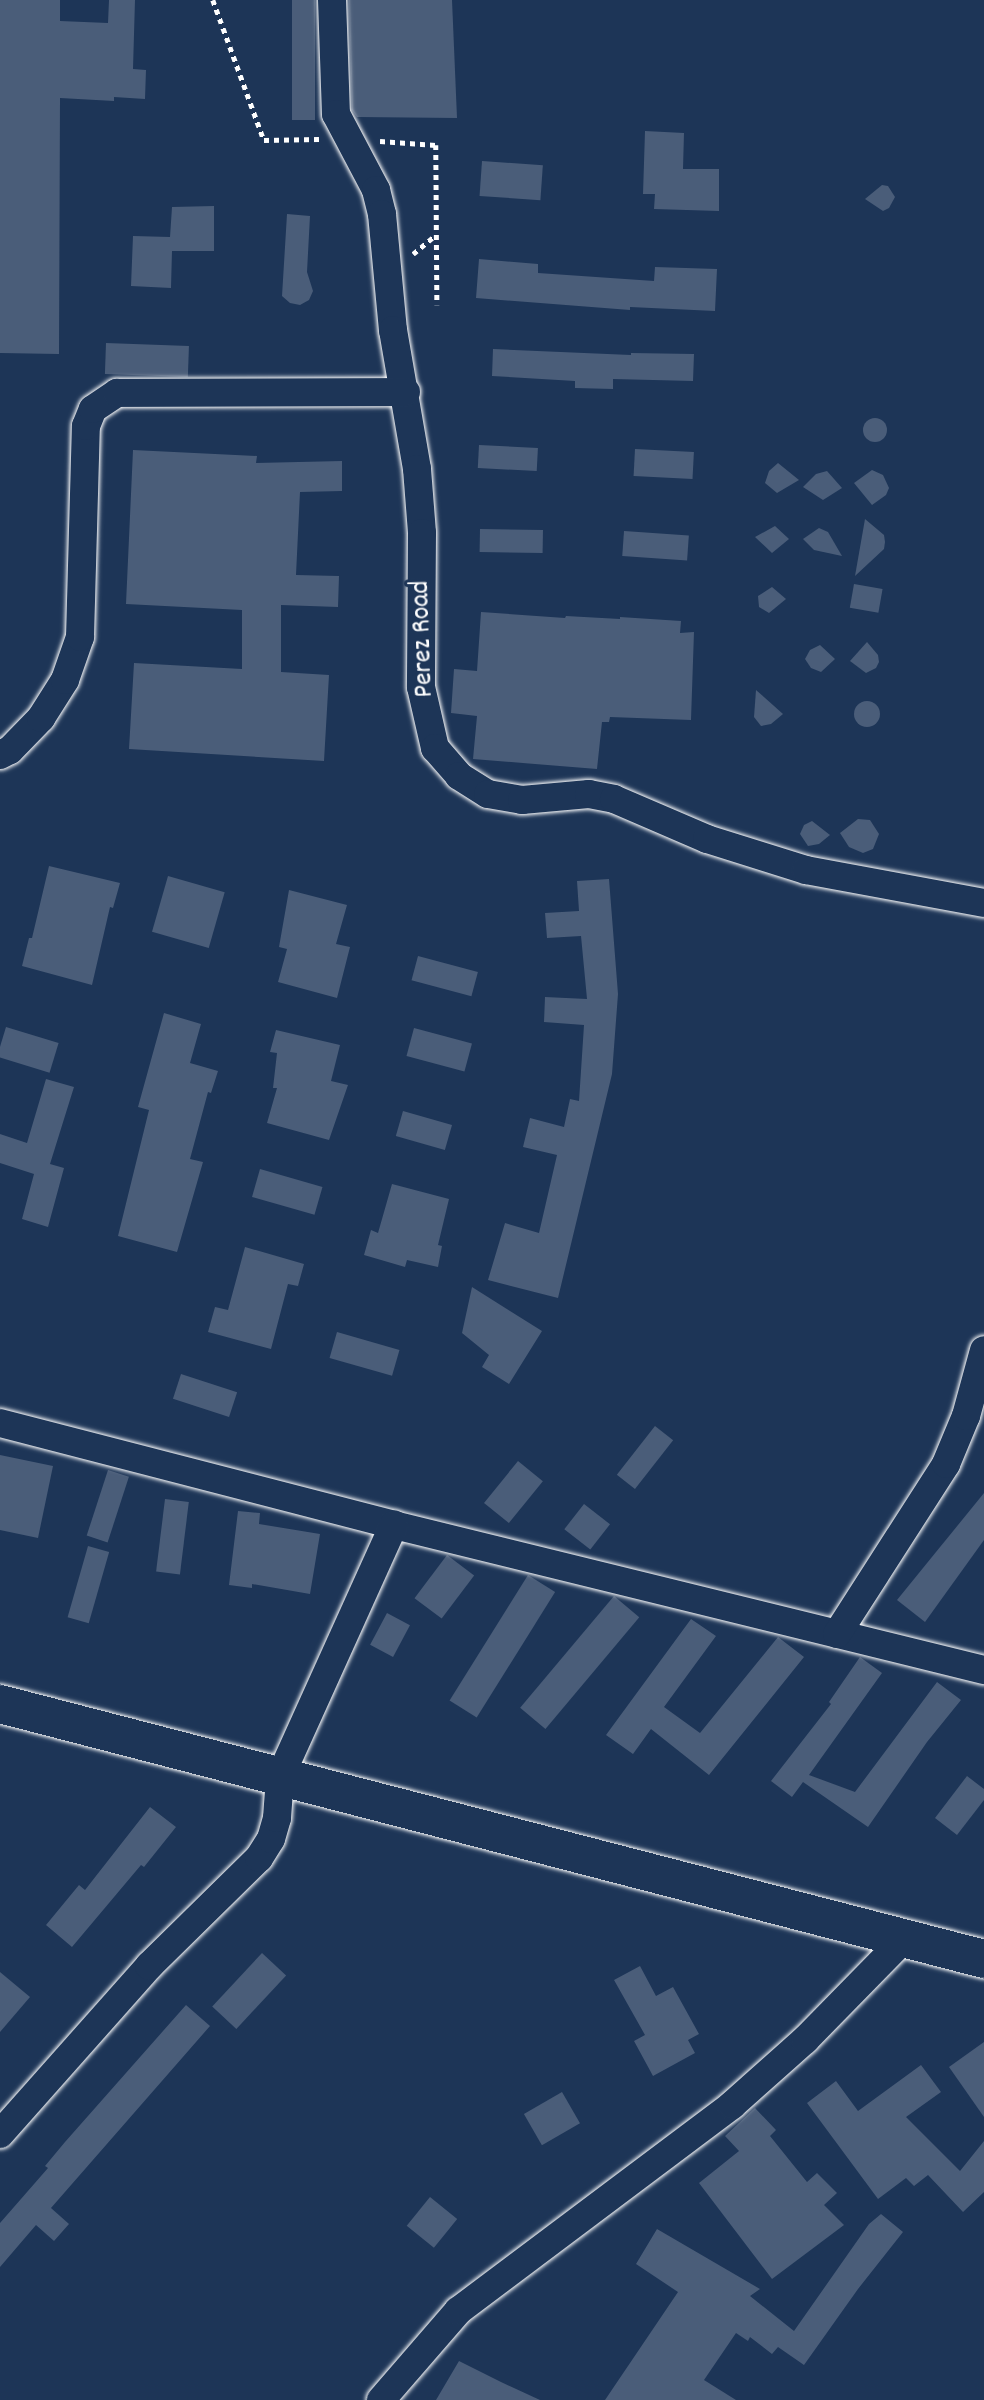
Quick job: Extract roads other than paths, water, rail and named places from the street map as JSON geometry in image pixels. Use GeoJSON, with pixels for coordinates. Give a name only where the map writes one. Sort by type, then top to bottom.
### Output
{"type":"FeatureCollection","features":[{"type":"Feature","properties":{"kind":"highway"},"geometry":{"type":"LineString","coordinates":[[0,1704],[984,1959]]}},
{"type":"Feature","properties":{"kind":"street","name":"Perez Road"},"geometry":{"type":"LineString","coordinates":[[332,0],[336,114],[376,190],[382,214],[393,330],[406,392],[422,533],[421,687],[435,748],[459,776],[488,794],[522,800],[589,794],[614,799],[708,839],[806,870],[984,904]]}},
{"type":"Feature","properties":{"kind":"street"},"geometry":{"type":"LineString","coordinates":[[0,755],[10,750],[41,718],[65,680],[80,637],[86,426],[93,409],[117,393],[406,392]]}},
{"type":"Feature","properties":{"kind":"street"},"geometry":{"type":"LineString","coordinates":[[837,1634],[946,1464],[966,1416],[984,1350]]}},
{"type":"Feature","properties":{"kind":"street"},"geometry":{"type":"LineString","coordinates":[[0,1423],[394,1525],[984,1670]]}},
{"type":"Feature","properties":{"kind":"street"},"geometry":{"type":"LineString","coordinates":[[0,2134],[149,1966],[259,1858],[271,1839],[277,1818],[280,1777],[394,1525]]}},
{"type":"Feature","properties":{"kind":"street"},"geometry":{"type":"LineString","coordinates":[[381,2400],[458,2311],[732,2105],[805,2040],[904,1939]]}}]}
